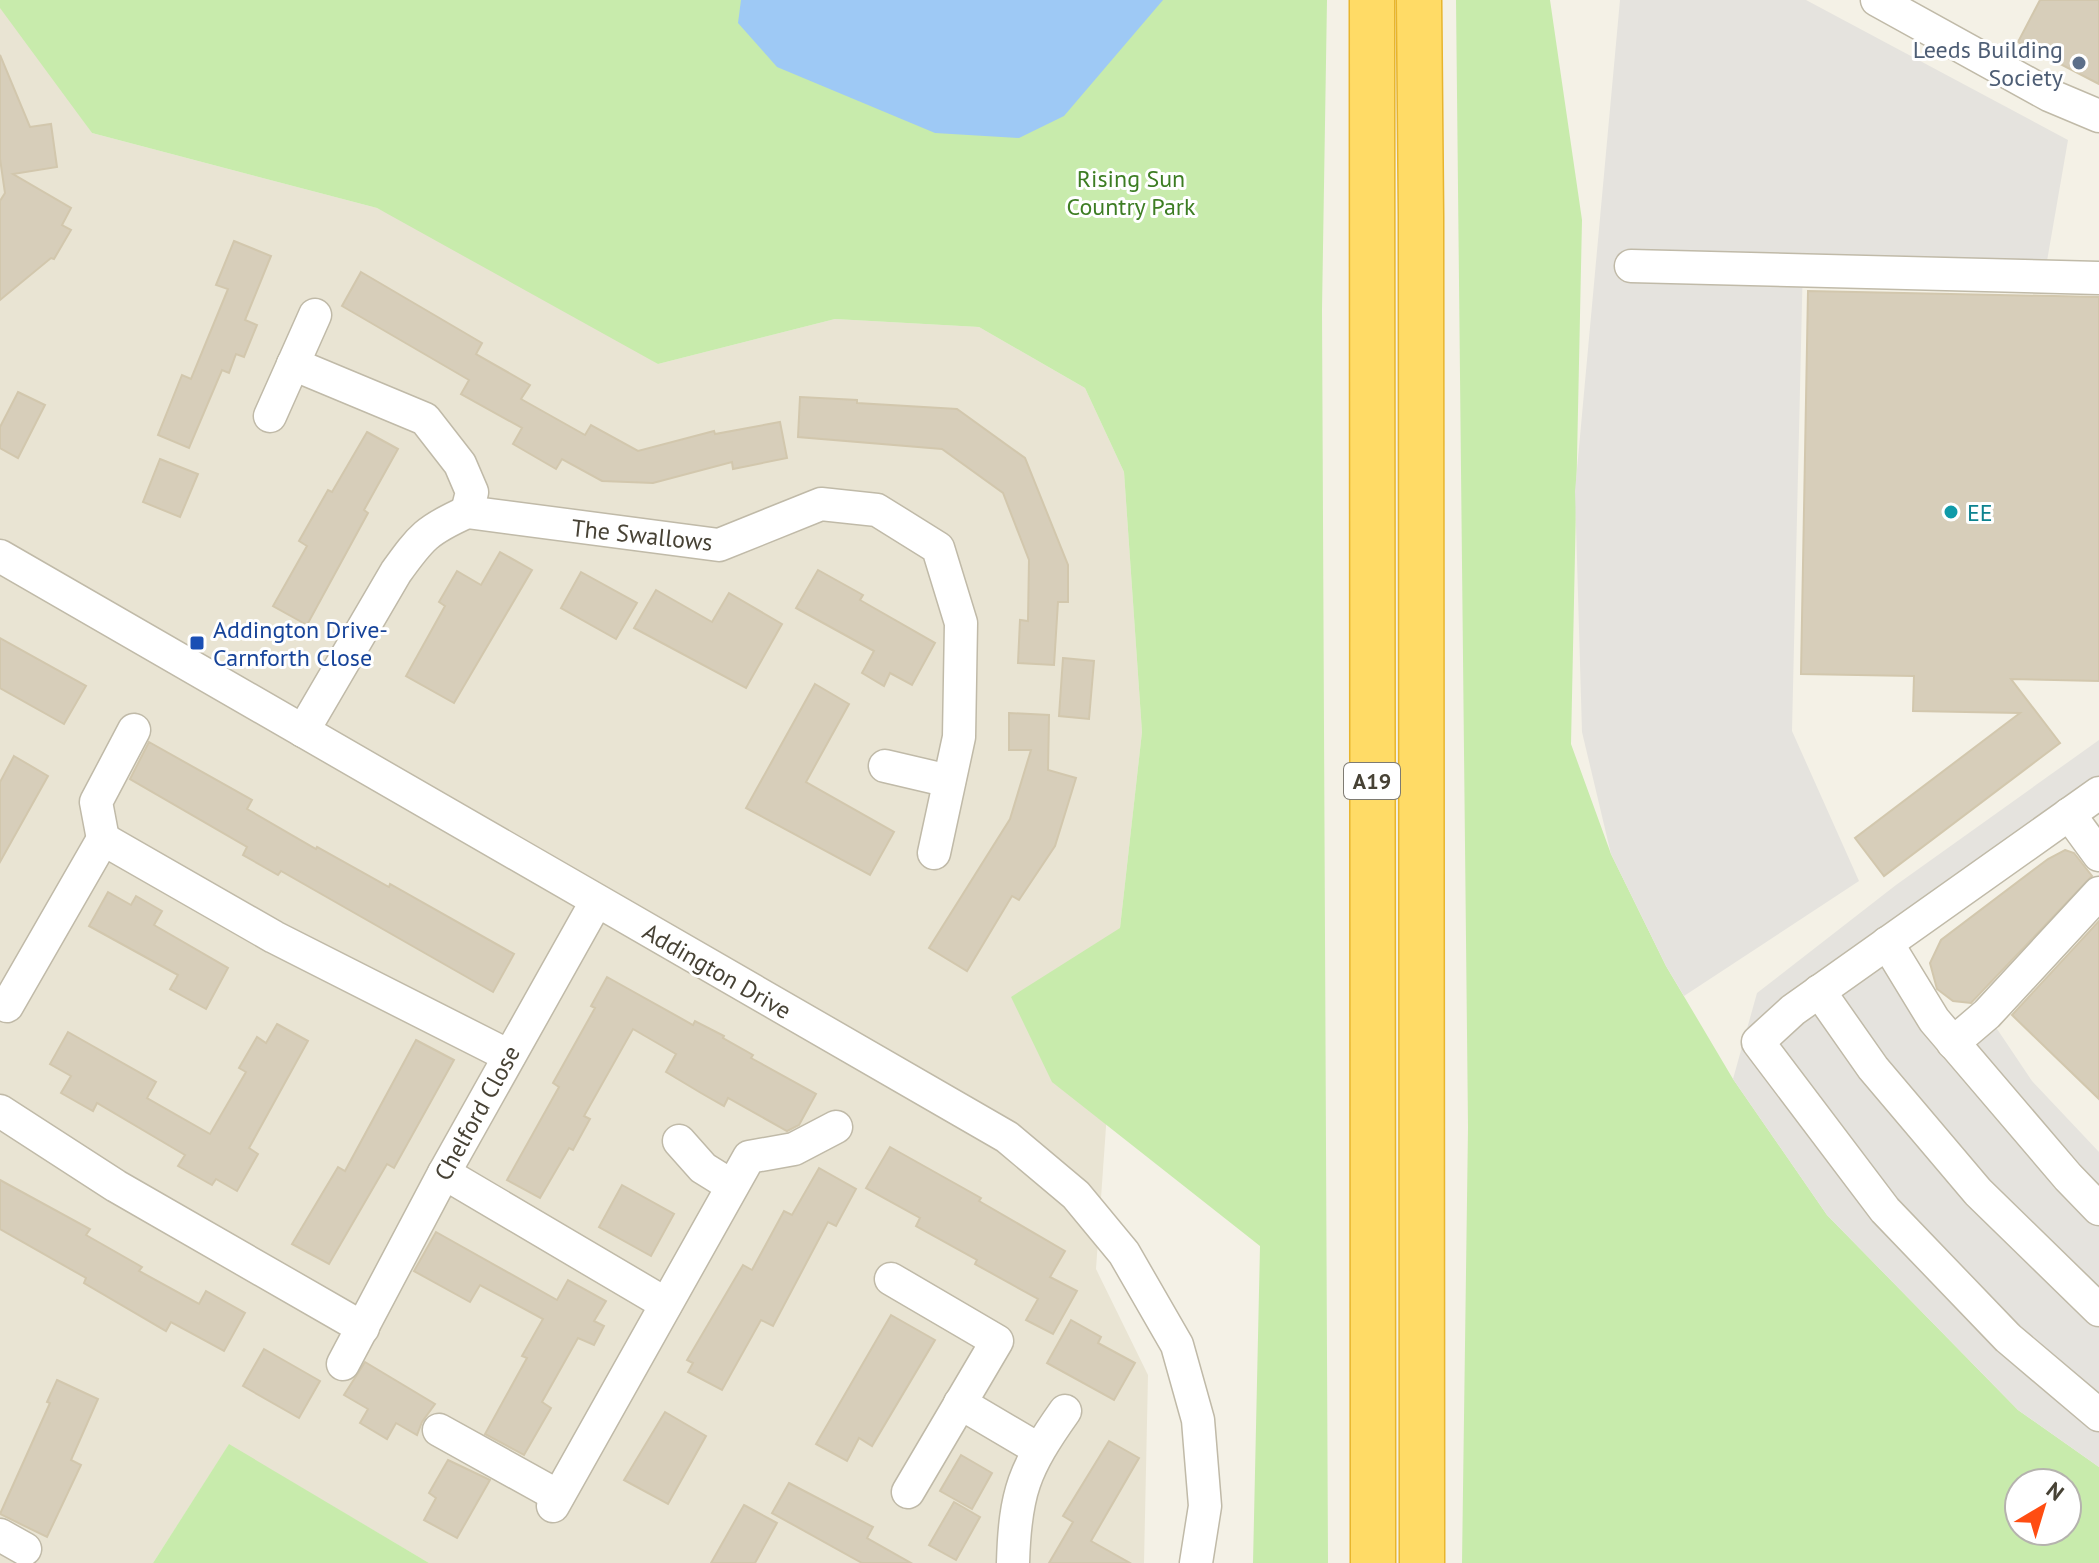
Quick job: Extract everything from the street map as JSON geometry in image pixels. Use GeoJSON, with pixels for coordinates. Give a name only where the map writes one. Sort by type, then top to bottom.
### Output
{"type":"FeatureCollection","features":[{"type":"Feature","properties":{"kind":"highway","name":"A19"},"geometry":{"type":"LineString","coordinates":[[1372,0],[1373,1563]]}},
{"type":"Feature","properties":{"kind":"highway","name":"A19"},"geometry":{"type":"LineString","coordinates":[[1419,0],[1422,1563]]}},
{"type":"Feature","properties":{"kind":"street"},"geometry":{"type":"LineString","coordinates":[[1877,0],[2049,95],[2099,116]]}},
{"type":"Feature","properties":{"kind":"street"},"geometry":{"type":"LineString","coordinates":[[1631,266],[2099,278]]}},
{"type":"Feature","properties":{"kind":"street"},"geometry":{"type":"LineString","coordinates":[[270,416],[315,315]]}},
{"type":"Feature","properties":{"kind":"street"},"geometry":{"type":"LineString","coordinates":[[293,364],[425,419],[460,464],[472,492],[467,512],[433,527],[413,547],[303,731]]}},
{"type":"Feature","properties":{"kind":"street","name":"The Swallows"},"geometry":{"type":"LineString","coordinates":[[467,512],[719,545],[821,504],[877,510],[938,548],[961,623],[959,737],[934,853]]}},
{"type":"Feature","properties":{"kind":"street","name":"Addington Drive"},"geometry":{"type":"LineString","coordinates":[[0,556],[1007,1137],[1076,1195],[1124,1253],[1177,1345],[1198,1420],[1205,1506],[1196,1563]]}},
{"type":"Feature","properties":{"kind":"street"},"geometry":{"type":"LineString","coordinates":[[7,1006],[103,839],[96,802],[134,730]]}},
{"type":"Feature","properties":{"kind":"street"},"geometry":{"type":"LineString","coordinates":[[885,766],[949,781]]}},
{"type":"Feature","properties":{"kind":"street"},"geometry":{"type":"LineString","coordinates":[[2099,793],[1819,991],[1758,1042],[1885,1210],[2008,1338],[2099,1415]]}},
{"type":"Feature","properties":{"kind":"street"},"geometry":{"type":"LineString","coordinates":[[2069,814],[2099,855]]}},
{"type":"Feature","properties":{"kind":"street"},"geometry":{"type":"LineString","coordinates":[[103,839],[274,937],[509,1056]]}},
{"type":"Feature","properties":{"kind":"street"},"geometry":{"type":"LineString","coordinates":[[1953,1043],[1987,1014],[2099,893]]}},
{"type":"Feature","properties":{"kind":"street","name":"Chelford Close"},"geometry":{"type":"LineString","coordinates":[[343,1364],[444,1173],[596,902]]}},
{"type":"Feature","properties":{"kind":"street"},"geometry":{"type":"LineString","coordinates":[[1887,943],[1934,1020],[2099,1209]]}},
{"type":"Feature","properties":{"kind":"street"},"geometry":{"type":"LineString","coordinates":[[1819,991],[1873,1068],[1978,1192],[2099,1310]]}},
{"type":"Feature","properties":{"kind":"street"},"geometry":{"type":"LineString","coordinates":[[0,1111],[116,1186],[363,1328]]}},
{"type":"Feature","properties":{"kind":"street"},"geometry":{"type":"LineString","coordinates":[[439,1430],[556,1501],[749,1157],[794,1149],[836,1127]]}},
{"type":"Feature","properties":{"kind":"street"},"geometry":{"type":"LineString","coordinates":[[679,1141],[703,1168],[732,1186]]}},
{"type":"Feature","properties":{"kind":"street"},"geometry":{"type":"LineString","coordinates":[[444,1173],[666,1304]]}},
{"type":"Feature","properties":{"kind":"street"},"geometry":{"type":"LineString","coordinates":[[891,1279],[997,1341],[908,1492]]}},
{"type":"Feature","properties":{"kind":"street"},"geometry":{"type":"LineString","coordinates":[[960,1403],[1038,1449]]}},
{"type":"Feature","properties":{"kind":"street"},"geometry":{"type":"LineString","coordinates":[[1013,1563],[1014,1519],[1019,1496],[1038,1449],[1065,1411]]}},
{"type":"Feature","properties":{"kind":"shaded area"},"geometry":{"type":"Polygon","coordinates":[[[0,0],[92,133],[377,208],[574,302],[658,364],[835,319],[979,327],[1085,388],[1124,472],[1142,732],[1120,928],[1096,1269],[1148,1375],[1144,1563],[429,1563],[229,1445],[153,1563],[0,1563],[0,0]]]}},
{"type":"Feature","properties":{"kind":"shaded area"},"geometry":{"type":"Polygon","coordinates":[[[1620,0],[1806,0],[2068,140],[2047,261],[1803,260],[1792,731],[1859,881],[1684,996],[1611,854],[1582,732],[1575,491],[1620,0]]]}},
{"type":"Feature","properties":{"kind":"shaded area"},"geometry":{"type":"Polygon","coordinates":[[[2099,740],[2099,793],[1887,943],[1953,1043],[1987,1014],[2032,1081],[2099,1152],[2099,1467],[2018,1410],[1827,1215],[1733,1079],[1757,993],[1896,885],[2099,740]]]}},
{"type":"Feature","properties":{"kind":"green space","name":"Rising Sun Country Park"},"geometry":{"type":"Polygon","coordinates":[[[0,0],[1327,0],[1322,310],[1328,1563],[1253,1563],[1260,1246],[1052,1082],[1011,997],[1120,928],[1142,732],[1124,472],[1085,388],[979,327],[835,319],[658,364],[377,208],[92,133],[0,8],[0,0]]]}},
{"type":"Feature","properties":{"kind":"green space"},"geometry":{"type":"Polygon","coordinates":[[[1456,0],[1550,0],[1582,220],[1571,744],[1611,854],[1666,966],[1733,1079],[1827,1215],[2018,1410],[2099,1467],[2099,1563],[1462,1563],[1468,1127],[1456,0]]]}},
{"type":"Feature","properties":{"kind":"green space"},"geometry":{"type":"Polygon","coordinates":[[[229,1444],[429,1563],[153,1563],[229,1444]]]}},
{"type":"Feature","properties":{"kind":"water"},"geometry":{"type":"Polygon","coordinates":[[[741,0],[1163,0],[1064,116],[1019,138],[935,133],[777,67],[738,23],[741,0]]]}},
{"type":"Feature","properties":{"kind":"building","name":"Leeds Building Society"},"geometry":{"type":"Polygon","coordinates":[[[2040,0],[2099,0],[2099,84],[2018,42],[2040,0]]]}},
{"type":"Feature","properties":{"kind":"building"},"geometry":{"type":"Polygon","coordinates":[[[0,55],[30,127],[51,124],[57,167],[13,174],[71,208],[62,225],[71,230],[54,259],[51,258],[0,300],[0,201],[5,193],[0,159],[0,55]]]}},
{"type":"Feature","properties":{"kind":"building"},"geometry":{"type":"Polygon","coordinates":[[[234,241],[271,256],[245,320],[257,325],[244,357],[236,354],[229,373],[222,370],[189,448],[158,435],[182,375],[191,379],[228,289],[216,285],[234,241]]]}},
{"type":"Feature","properties":{"kind":"building"},"geometry":{"type":"Polygon","coordinates":[[[361,272],[482,343],[476,354],[530,385],[521,399],[585,435],[591,425],[638,451],[714,431],[715,434],[780,422],[787,458],[733,469],[732,462],[653,483],[602,481],[562,459],[556,469],[513,444],[522,428],[461,394],[469,380],[342,306],[361,272]]]}},
{"type":"Feature","properties":{"kind":"building","name":"EE"},"geometry":{"type":"Polygon","coordinates":[[[1808,291],[2099,297],[2099,681],[2011,679],[2060,743],[1884,876],[1855,838],[2020,713],[1913,711],[1914,676],[1801,674],[1808,291]]]}},
{"type":"Feature","properties":{"kind":"building"},"geometry":{"type":"Polygon","coordinates":[[[18,392],[45,405],[18,458],[0,448],[0,427],[18,392]]]}},
{"type":"Feature","properties":{"kind":"building"},"geometry":{"type":"Polygon","coordinates":[[[800,397],[957,409],[1025,458],[1068,565],[1068,602],[1058,602],[1054,665],[1018,663],[1020,620],[1028,621],[1029,560],[1003,493],[942,449],[798,437],[800,397]]]}},
{"type":"Feature","properties":{"kind":"building"},"geometry":{"type":"Polygon","coordinates":[[[367,432],[398,449],[364,510],[368,513],[307,625],[273,606],[307,546],[299,541],[367,432]]]}},
{"type":"Feature","properties":{"kind":"building"},"geometry":{"type":"Polygon","coordinates":[[[160,459],[198,474],[180,517],[143,502],[160,459]]]}},
{"type":"Feature","properties":{"kind":"building"},"geometry":{"type":"Polygon","coordinates":[[[500,552],[532,570],[454,703],[406,676],[445,606],[439,602],[457,571],[481,585],[500,552]]]}},
{"type":"Feature","properties":{"kind":"building"},"geometry":{"type":"Polygon","coordinates":[[[818,570],[863,595],[860,600],[935,643],[912,685],[890,673],[884,686],[862,673],[874,651],[796,608],[818,570]]]}},
{"type":"Feature","properties":{"kind":"building"},"geometry":{"type":"Polygon","coordinates":[[[581,572],[637,603],[616,639],[561,608],[581,572]]]}},
{"type":"Feature","properties":{"kind":"building"},"geometry":{"type":"Polygon","coordinates":[[[656,590],[712,622],[729,593],[782,624],[746,688],[634,628],[656,590]]]}},
{"type":"Feature","properties":{"kind":"building"},"geometry":{"type":"Polygon","coordinates":[[[0,638],[86,686],[64,724],[0,688],[0,638]]]}},
{"type":"Feature","properties":{"kind":"building"},"geometry":{"type":"Polygon","coordinates":[[[1063,658],[1094,661],[1089,719],[1059,716],[1063,658]]]}},
{"type":"Feature","properties":{"kind":"building"},"geometry":{"type":"Polygon","coordinates":[[[815,684],[849,704],[806,782],[894,832],[870,875],[746,808],[815,684]]]}},
{"type":"Feature","properties":{"kind":"building"},"geometry":{"type":"Polygon","coordinates":[[[1009,713],[1049,715],[1048,770],[1076,778],[1055,846],[1019,900],[1012,896],[967,971],[929,948],[1010,819],[1031,750],[1009,750],[1009,713]]]}},
{"type":"Feature","properties":{"kind":"building"},"geometry":{"type":"Polygon","coordinates":[[[149,742],[252,800],[247,809],[514,954],[493,992],[281,871],[278,875],[243,855],[247,847],[130,779],[149,742]]]}},
{"type":"Feature","properties":{"kind":"building"},"geometry":{"type":"Polygon","coordinates":[[[14,756],[48,776],[0,862],[0,782],[14,756]]]}},
{"type":"Feature","properties":{"kind":"building"},"geometry":{"type":"Polygon","coordinates":[[[2065,850],[2074,853],[2092,876],[1971,1003],[1953,1001],[1937,989],[1930,963],[1941,940],[2048,859],[2065,850]]]}},
{"type":"Feature","properties":{"kind":"building"},"geometry":{"type":"Polygon","coordinates":[[[108,892],[131,905],[136,896],[162,911],[154,925],[228,968],[206,1009],[170,989],[178,975],[89,926],[108,892]]]}},
{"type":"Feature","properties":{"kind":"building"},"geometry":{"type":"Polygon","coordinates":[[[2099,921],[2099,1099],[2012,1015],[2099,921]]]}},
{"type":"Feature","properties":{"kind":"building"},"geometry":{"type":"Polygon","coordinates":[[[607,977],[693,1025],[695,1021],[724,1036],[753,1055],[751,1058],[816,1094],[799,1125],[787,1131],[728,1098],[724,1106],[701,1093],[666,1072],[676,1054],[633,1029],[584,1116],[590,1119],[573,1150],[569,1148],[540,1198],[507,1180],[559,1087],[553,1083],[595,1008],[591,1006],[607,977]]]}},
{"type":"Feature","properties":{"kind":"building"},"geometry":{"type":"Polygon","coordinates":[[[277,1024],[308,1041],[249,1148],[258,1154],[237,1191],[216,1179],[212,1185],[178,1166],[185,1155],[97,1103],[93,1111],[61,1093],[71,1076],[50,1064],[68,1032],[156,1082],[147,1098],[210,1134],[246,1072],[239,1068],[257,1037],[266,1043],[277,1024]]]}},
{"type":"Feature","properties":{"kind":"building"},"geometry":{"type":"Polygon","coordinates":[[[416,1040],[454,1060],[394,1168],[387,1164],[329,1264],[292,1244],[338,1167],[345,1171],[416,1040]]]}},
{"type":"Feature","properties":{"kind":"building"},"geometry":{"type":"Polygon","coordinates":[[[890,1147],[981,1198],[979,1201],[1065,1251],[1050,1277],[1077,1291],[1053,1334],[1026,1320],[1038,1299],[916,1226],[920,1218],[866,1188],[890,1147]]]}},
{"type":"Feature","properties":{"kind":"building"},"geometry":{"type":"Polygon","coordinates":[[[819,1168],[856,1189],[836,1226],[828,1222],[773,1326],[761,1320],[722,1390],[688,1372],[693,1363],[687,1360],[743,1265],[752,1270],[784,1211],[792,1215],[819,1168]]]}},
{"type":"Feature","properties":{"kind":"building"},"geometry":{"type":"Polygon","coordinates":[[[0,1180],[90,1229],[86,1235],[142,1267],[139,1271],[199,1304],[206,1291],[245,1313],[224,1351],[171,1322],[166,1331],[84,1283],[86,1278],[0,1229],[0,1180]]]}},
{"type":"Feature","properties":{"kind":"building"},"geometry":{"type":"Polygon","coordinates":[[[622,1185],[674,1214],[651,1256],[599,1227],[622,1185]]]}},
{"type":"Feature","properties":{"kind":"building"},"geometry":{"type":"Polygon","coordinates":[[[436,1232],[557,1300],[568,1280],[606,1301],[594,1321],[604,1326],[594,1345],[578,1338],[542,1402],[551,1408],[524,1455],[485,1434],[527,1358],[522,1356],[543,1319],[480,1285],[470,1302],[414,1271],[436,1232]]]}},
{"type":"Feature","properties":{"kind":"building"},"geometry":{"type":"Polygon","coordinates":[[[891,1315],[935,1340],[872,1446],[859,1438],[847,1461],[816,1444],[891,1315]]]}},
{"type":"Feature","properties":{"kind":"building"},"geometry":{"type":"Polygon","coordinates":[[[1071,1320],[1101,1337],[1098,1343],[1135,1363],[1114,1400],[1047,1363],[1071,1320]]]}},
{"type":"Feature","properties":{"kind":"building"},"geometry":{"type":"Polygon","coordinates":[[[264,1349],[320,1381],[299,1418],[243,1386],[264,1349]]]}},
{"type":"Feature","properties":{"kind":"building"},"geometry":{"type":"Polygon","coordinates":[[[365,1362],[435,1404],[417,1435],[396,1423],[387,1439],[360,1423],[368,1409],[344,1395],[365,1362]]]}},
{"type":"Feature","properties":{"kind":"building"},"geometry":{"type":"Polygon","coordinates":[[[57,1380],[98,1399],[71,1460],[81,1465],[47,1537],[0,1514],[50,1403],[47,1402],[57,1380]]]}},
{"type":"Feature","properties":{"kind":"building"},"geometry":{"type":"Polygon","coordinates":[[[665,1412],[706,1436],[668,1504],[624,1480],[665,1412]]]}},
{"type":"Feature","properties":{"kind":"building"},"geometry":{"type":"Polygon","coordinates":[[[1109,1441],[1139,1458],[1091,1541],[1130,1563],[1049,1563],[1073,1522],[1063,1516],[1109,1441]]]}},
{"type":"Feature","properties":{"kind":"building"},"geometry":{"type":"Polygon","coordinates":[[[961,1455],[992,1473],[972,1509],[940,1491],[961,1455]]]}},
{"type":"Feature","properties":{"kind":"building"},"geometry":{"type":"Polygon","coordinates":[[[448,1460],[490,1480],[457,1538],[424,1520],[436,1498],[429,1493],[448,1460]]]}},
{"type":"Feature","properties":{"kind":"building"},"geometry":{"type":"Polygon","coordinates":[[[789,1483],[873,1527],[867,1538],[911,1563],[862,1563],[772,1513],[789,1483]]]}},
{"type":"Feature","properties":{"kind":"building"},"geometry":{"type":"Polygon","coordinates":[[[954,1502],[980,1517],[956,1560],[929,1545],[954,1502]]]}},
{"type":"Feature","properties":{"kind":"building"},"geometry":{"type":"Polygon","coordinates":[[[744,1505],[777,1523],[755,1563],[711,1563],[744,1505]]]}},
{"type":"Feature","properties":{"kind":"place","name":"Leeds Building Society"},"geometry":{"type":"Point","coordinates":[2079,63]}},
{"type":"Feature","properties":{"kind":"place","name":"EE"},"geometry":{"type":"Point","coordinates":[1951,512]}},
{"type":"Feature","properties":{"kind":"place","name":"Addington Drive- Carnforth Close"},"geometry":{"type":"Point","coordinates":[197,643]}}]}
